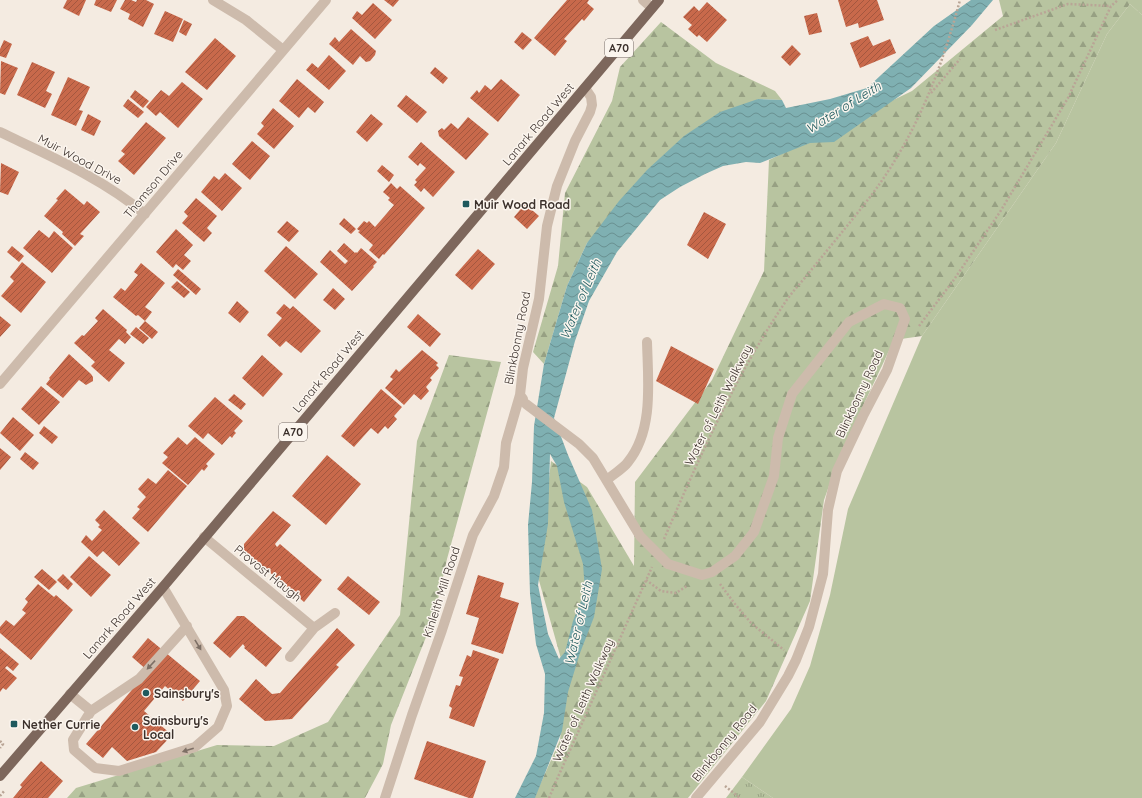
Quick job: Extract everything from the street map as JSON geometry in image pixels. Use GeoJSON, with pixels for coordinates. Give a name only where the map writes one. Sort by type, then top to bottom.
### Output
{"type":"FeatureCollection","features":[{"type":"Feature","properties":{"kind":"main road","name":"Lanark Road West"},"geometry":{"type":"LineString","coordinates":[[0,776],[163,587],[656,4]]}},
{"type":"Feature","properties":{"kind":"street"},"geometry":{"type":"LineString","coordinates":[[213,0],[246,20],[283,50]]}},
{"type":"Feature","properties":{"kind":"street","name":"Thomson Drive"},"geometry":{"type":"LineString","coordinates":[[0,384],[326,0]]}},
{"type":"Feature","properties":{"kind":"street"},"geometry":{"type":"LineString","coordinates":[[643,0],[656,4]]}},
{"type":"Feature","properties":{"kind":"street","name":"Blinkbonny Road"},"geometry":{"type":"LineString","coordinates":[[585,88],[592,97],[592,105],[575,141],[557,186],[549,220],[539,299],[523,368],[520,395],[526,404],[579,444],[593,458],[640,536],[668,564],[702,575],[712,572],[735,556],[754,532],[774,476],[778,438],[792,394],[849,322],[884,304],[900,308],[905,319],[887,370],[862,416],[837,471],[828,510],[824,574],[809,627],[796,660],[760,722],[696,798]]}},
{"type":"Feature","properties":{"kind":"street","name":"Muir Wood Drive"},"geometry":{"type":"LineString","coordinates":[[0,132],[93,178],[116,192],[145,214]]}},
{"type":"Feature","properties":{"kind":"street"},"geometry":{"type":"LineString","coordinates":[[606,480],[628,463],[641,441],[648,401],[647,342]]}},
{"type":"Feature","properties":{"kind":"street","name":"Kinleith Mill Road"},"geometry":{"type":"LineString","coordinates":[[386,794],[473,535],[494,496],[504,467],[506,443],[520,395]]}},
{"type":"Feature","properties":{"kind":"street","name":"Provost Haugh"},"geometry":{"type":"LineString","coordinates":[[204,537],[314,628]]}},
{"type":"Feature","properties":{"kind":"street"},"geometry":{"type":"LineString","coordinates":[[163,587],[187,626],[224,690],[227,706],[218,727],[196,747],[119,771],[95,768],[74,750],[73,740],[91,711],[138,679],[187,626]]}},
{"type":"Feature","properties":{"kind":"street"},"geometry":{"type":"LineString","coordinates":[[290,657],[314,628],[335,613]]}},
{"type":"Feature","properties":{"kind":"street"},"geometry":{"type":"LineString","coordinates":[[70,694],[91,711]]}},
{"type":"Feature","properties":{"kind":"path","name":"Water of Leith Walkway"},"geometry":{"type":"LineString","coordinates":[[661,546],[697,463],[743,370],[785,303],[871,196],[906,144],[929,95],[949,38],[960,0]]}},
{"type":"Feature","properties":{"kind":"path"},"geometry":{"type":"LineString","coordinates":[[900,332],[920,326],[1000,212],[1068,98],[1111,6],[1118,0]]}},
{"type":"Feature","properties":{"kind":"path"},"geometry":{"type":"LineString","coordinates":[[995,30],[1068,4],[1111,6]]}},
{"type":"Feature","properties":{"kind":"path"},"geometry":{"type":"LineString","coordinates":[[929,95],[960,59]]}},
{"type":"Feature","properties":{"kind":"path","name":"Water of Leith Walkway"},"geometry":{"type":"LineString","coordinates":[[549,798],[655,560]]}},
{"type":"Feature","properties":{"kind":"path"},"geometry":{"type":"LineString","coordinates":[[712,572],[751,623],[796,660]]}},
{"type":"Feature","properties":{"kind":"path"},"geometry":{"type":"LineString","coordinates":[[646,580],[661,591],[676,593],[702,575]]}},
{"type":"Feature","properties":{"kind":"path"},"geometry":{"type":"LineString","coordinates":[[0,741],[3,744],[0,748]]}},
{"type":"Feature","properties":{"kind":"green space"},"geometry":{"type":"Polygon","coordinates":[[[999,0],[1142,0],[1142,15],[1130,4],[1107,34],[1056,143],[922,336],[894,340],[840,455],[824,500],[810,601],[766,701],[688,798],[534,798],[560,740],[567,680],[538,577],[551,461],[587,487],[634,566],[635,482],[712,380],[764,271],[769,160],[912,91],[1003,16],[999,0]]]}},
{"type":"Feature","properties":{"kind":"green space"},"geometry":{"type":"Polygon","coordinates":[[[1130,4],[1142,15],[1142,798],[773,798],[742,777],[791,709],[810,666],[830,595],[848,509],[922,336],[1056,143],[1107,34],[1130,4]]]}},
{"type":"Feature","properties":{"kind":"green space"},"geometry":{"type":"Polygon","coordinates":[[[661,22],[716,63],[775,91],[782,100],[758,99],[587,243],[567,286],[544,364],[533,352],[558,266],[565,193],[612,101],[620,67],[661,22]]]}},
{"type":"Feature","properties":{"kind":"green space"},"geometry":{"type":"Polygon","coordinates":[[[449,355],[501,362],[447,559],[434,617],[391,725],[383,764],[365,798],[67,798],[76,788],[217,745],[274,746],[328,722],[400,615],[417,441],[449,355]]]}},
{"type":"Feature","properties":{"kind":"green space"},"geometry":{"type":"Polygon","coordinates":[[[742,777],[773,798],[726,798],[742,777]]]}},
{"type":"Feature","properties":{"kind":"water","name":"Water of Leith"},"geometry":{"type":"Polygon","coordinates":[[[971,0],[993,0],[972,25],[911,88],[834,142],[810,143],[760,163],[746,162],[723,166],[680,187],[660,200],[617,252],[589,301],[575,341],[554,418],[592,510],[602,569],[594,617],[580,653],[568,692],[562,731],[535,798],[515,798],[536,756],[544,713],[545,674],[536,644],[530,594],[528,525],[532,482],[534,426],[544,364],[567,286],[587,243],[619,201],[647,170],[684,136],[720,112],[758,99],[782,100],[786,108],[830,99],[867,88],[934,26],[971,0]],[[550,454],[548,524],[538,585],[548,634],[559,659],[565,652],[573,621],[585,591],[583,564],[564,502],[557,466],[550,454]]]}},
{"type":"Feature","properties":{"kind":"building"},"geometry":{"type":"Polygon","coordinates":[[[67,0],[86,0],[79,16],[63,8],[67,0]]]}},
{"type":"Feature","properties":{"kind":"building"},"geometry":{"type":"Polygon","coordinates":[[[96,0],[117,0],[111,12],[94,5],[96,0]]]}},
{"type":"Feature","properties":{"kind":"building"},"geometry":{"type":"Polygon","coordinates":[[[125,0],[136,2],[137,0],[146,0],[154,4],[143,27],[128,19],[130,14],[120,9],[125,0]]]}},
{"type":"Feature","properties":{"kind":"building"},"geometry":{"type":"Polygon","coordinates":[[[384,0],[399,0],[393,7],[384,0]]]}},
{"type":"Feature","properties":{"kind":"building"},"geometry":{"type":"Polygon","coordinates":[[[567,0],[589,0],[587,3],[594,9],[584,21],[582,19],[564,39],[567,41],[555,56],[534,38],[567,0]]]}},
{"type":"Feature","properties":{"kind":"building"},"geometry":{"type":"Polygon","coordinates":[[[838,0],[877,0],[884,20],[859,28],[858,23],[846,27],[838,0]]]}},
{"type":"Feature","properties":{"kind":"building"},"geometry":{"type":"Polygon","coordinates":[[[707,2],[727,20],[707,42],[699,35],[697,37],[688,29],[692,25],[683,17],[694,6],[699,11],[707,2]]]}},
{"type":"Feature","properties":{"kind":"building"},"geometry":{"type":"Polygon","coordinates":[[[373,3],[392,20],[375,39],[352,18],[357,11],[362,15],[373,3]]]}},
{"type":"Feature","properties":{"kind":"building"},"geometry":{"type":"Polygon","coordinates":[[[165,11],[183,19],[173,42],[154,34],[165,11]]]}},
{"type":"Feature","properties":{"kind":"building"},"geometry":{"type":"Polygon","coordinates":[[[817,13],[822,32],[809,35],[804,16],[817,13]]]}},
{"type":"Feature","properties":{"kind":"building"},"geometry":{"type":"Polygon","coordinates":[[[184,20],[192,24],[186,36],[179,32],[184,20]]]}},
{"type":"Feature","properties":{"kind":"building"},"geometry":{"type":"Polygon","coordinates":[[[351,29],[376,51],[375,55],[370,61],[366,62],[360,56],[353,65],[329,44],[335,37],[339,42],[351,29]]]}},
{"type":"Feature","properties":{"kind":"building"},"geometry":{"type":"Polygon","coordinates":[[[522,32],[532,40],[523,50],[514,42],[522,32]]]}},
{"type":"Feature","properties":{"kind":"building"},"geometry":{"type":"Polygon","coordinates":[[[868,36],[873,46],[890,39],[896,53],[860,68],[850,43],[868,36]]]}},
{"type":"Feature","properties":{"kind":"building"},"geometry":{"type":"Polygon","coordinates":[[[215,38],[236,56],[207,90],[185,72],[215,38]]]}},
{"type":"Feature","properties":{"kind":"building"},"geometry":{"type":"Polygon","coordinates":[[[4,40],[12,44],[6,58],[0,56],[0,49],[4,40]]]}},
{"type":"Feature","properties":{"kind":"building"},"geometry":{"type":"Polygon","coordinates":[[[792,45],[801,54],[790,66],[781,57],[792,45]]]}},
{"type":"Feature","properties":{"kind":"building"},"geometry":{"type":"Polygon","coordinates":[[[329,55],[346,71],[329,90],[306,70],[312,63],[318,68],[329,55]]]}},
{"type":"Feature","properties":{"kind":"building"},"geometry":{"type":"Polygon","coordinates":[[[1,61],[18,68],[5,95],[0,93],[1,61]]]}},
{"type":"Feature","properties":{"kind":"building"},"geometry":{"type":"Polygon","coordinates":[[[32,62],[55,72],[46,91],[52,94],[45,108],[17,95],[32,62]]]}},
{"type":"Feature","properties":{"kind":"building"},"geometry":{"type":"Polygon","coordinates":[[[435,67],[448,78],[443,84],[430,73],[435,67]]]}},
{"type":"Feature","properties":{"kind":"building"},"geometry":{"type":"Polygon","coordinates":[[[68,77],[90,87],[79,110],[83,111],[76,126],[51,115],[68,77]]]}},
{"type":"Feature","properties":{"kind":"building"},"geometry":{"type":"Polygon","coordinates":[[[297,79],[324,102],[315,113],[308,107],[299,118],[279,101],[297,79]]]}},
{"type":"Feature","properties":{"kind":"building"},"geometry":{"type":"Polygon","coordinates":[[[501,79],[520,95],[498,122],[470,98],[477,90],[479,93],[485,85],[491,90],[501,79]]]}},
{"type":"Feature","properties":{"kind":"building"},"geometry":{"type":"Polygon","coordinates":[[[182,82],[203,99],[178,128],[160,112],[156,116],[146,107],[161,90],[169,96],[182,82]]]}},
{"type":"Feature","properties":{"kind":"building"},"geometry":{"type":"Polygon","coordinates":[[[135,90],[149,101],[143,108],[130,97],[135,90]]]}},
{"type":"Feature","properties":{"kind":"building"},"geometry":{"type":"Polygon","coordinates":[[[406,95],[427,112],[417,123],[397,106],[406,95]]]}},
{"type":"Feature","properties":{"kind":"building"},"geometry":{"type":"Polygon","coordinates":[[[128,99],[144,112],[138,118],[123,106],[128,99]]]}},
{"type":"Feature","properties":{"kind":"building"},"geometry":{"type":"Polygon","coordinates":[[[273,108],[294,126],[274,149],[257,134],[264,126],[261,123],[273,108]]]}},
{"type":"Feature","properties":{"kind":"building"},"geometry":{"type":"Polygon","coordinates":[[[88,114],[101,121],[94,136],[81,130],[88,114]]]}},
{"type":"Feature","properties":{"kind":"building"},"geometry":{"type":"Polygon","coordinates":[[[371,114],[383,124],[367,142],[356,132],[371,114]]]}},
{"type":"Feature","properties":{"kind":"building"},"geometry":{"type":"Polygon","coordinates":[[[468,117],[489,134],[466,160],[439,136],[438,131],[442,128],[444,130],[451,123],[458,129],[468,117]]]}},
{"type":"Feature","properties":{"kind":"building"},"geometry":{"type":"Polygon","coordinates":[[[146,122],[166,138],[134,175],[118,161],[125,154],[121,151],[146,122]]]}},
{"type":"Feature","properties":{"kind":"building"},"geometry":{"type":"Polygon","coordinates":[[[252,141],[270,156],[250,180],[232,164],[252,141]]]}},
{"type":"Feature","properties":{"kind":"building"},"geometry":{"type":"Polygon","coordinates":[[[421,142],[455,172],[433,197],[424,188],[421,192],[414,185],[417,182],[415,180],[426,168],[420,163],[418,166],[408,157],[421,142]]]}},
{"type":"Feature","properties":{"kind":"building"},"geometry":{"type":"Polygon","coordinates":[[[1,163],[19,172],[8,195],[0,192],[1,163]]]}},
{"type":"Feature","properties":{"kind":"building"},"geometry":{"type":"Polygon","coordinates":[[[382,165],[394,175],[389,182],[377,171],[382,165]]]}},
{"type":"Feature","properties":{"kind":"building"},"geometry":{"type":"Polygon","coordinates":[[[225,173],[242,188],[222,211],[201,192],[214,176],[219,180],[225,173]]]}},
{"type":"Feature","properties":{"kind":"building"},"geometry":{"type":"Polygon","coordinates":[[[391,183],[397,189],[400,186],[425,208],[379,259],[369,250],[373,245],[358,232],[360,231],[357,229],[364,221],[367,223],[369,221],[375,227],[394,205],[388,200],[390,198],[383,192],[391,183]]]}},
{"type":"Feature","properties":{"kind":"building"},"geometry":{"type":"Polygon","coordinates":[[[65,189],[84,205],[87,201],[100,212],[80,234],[84,236],[75,246],[62,234],[63,232],[44,216],[58,200],[56,199],[65,189]]]}},
{"type":"Feature","properties":{"kind":"building"},"geometry":{"type":"Polygon","coordinates":[[[196,198],[217,216],[207,228],[212,233],[204,242],[182,223],[188,216],[184,212],[196,198]]]}},
{"type":"Feature","properties":{"kind":"building"},"geometry":{"type":"Polygon","coordinates":[[[525,204],[539,216],[527,229],[514,217],[525,204]]]}},
{"type":"Feature","properties":{"kind":"building"},"geometry":{"type":"Polygon","coordinates":[[[704,212],[726,224],[708,259],[687,245],[704,212]]]}},
{"type":"Feature","properties":{"kind":"building"},"geometry":{"type":"Polygon","coordinates":[[[344,218],[356,229],[351,234],[339,224],[344,218]]]}},
{"type":"Feature","properties":{"kind":"building"},"geometry":{"type":"Polygon","coordinates":[[[287,221],[299,231],[289,242],[277,232],[287,221]]]}},
{"type":"Feature","properties":{"kind":"building"},"geometry":{"type":"Polygon","coordinates":[[[176,229],[193,245],[184,255],[191,261],[183,270],[176,264],[173,268],[156,252],[176,229]]]}},
{"type":"Feature","properties":{"kind":"building"},"geometry":{"type":"Polygon","coordinates":[[[39,230],[49,238],[54,231],[73,248],[52,273],[23,248],[39,230]]]}},
{"type":"Feature","properties":{"kind":"building"},"geometry":{"type":"Polygon","coordinates":[[[344,243],[355,253],[357,253],[361,248],[377,262],[352,291],[320,262],[330,250],[345,264],[348,261],[337,251],[344,243]]]}},
{"type":"Feature","properties":{"kind":"building"},"geometry":{"type":"Polygon","coordinates":[[[12,246],[24,256],[19,262],[7,252],[12,246]]]}},
{"type":"Feature","properties":{"kind":"building"},"geometry":{"type":"Polygon","coordinates":[[[286,246],[318,274],[295,299],[264,271],[286,246]]]}},
{"type":"Feature","properties":{"kind":"building"},"geometry":{"type":"Polygon","coordinates":[[[478,249],[495,264],[472,290],[455,275],[478,249]]]}},
{"type":"Feature","properties":{"kind":"building"},"geometry":{"type":"Polygon","coordinates":[[[22,262],[46,282],[21,313],[1,296],[14,281],[10,277],[22,262]]]}},
{"type":"Feature","properties":{"kind":"building"},"geometry":{"type":"Polygon","coordinates":[[[141,263],[165,283],[145,307],[152,312],[145,321],[138,315],[136,316],[113,297],[121,288],[125,291],[138,275],[134,272],[141,263]]]}},
{"type":"Feature","properties":{"kind":"building"},"geometry":{"type":"Polygon","coordinates":[[[178,269],[201,289],[196,295],[173,275],[178,269]]]}},
{"type":"Feature","properties":{"kind":"building"},"geometry":{"type":"Polygon","coordinates":[[[177,281],[190,292],[184,298],[171,287],[177,281]]]}},
{"type":"Feature","properties":{"kind":"building"},"geometry":{"type":"Polygon","coordinates":[[[333,288],[345,299],[335,310],[323,300],[333,288]]]}},
{"type":"Feature","properties":{"kind":"building"},"geometry":{"type":"Polygon","coordinates":[[[237,301],[249,312],[240,323],[228,313],[237,301]]]}},
{"type":"Feature","properties":{"kind":"building"},"geometry":{"type":"Polygon","coordinates":[[[284,304],[290,309],[293,306],[321,331],[301,353],[286,341],[280,347],[267,335],[282,318],[276,313],[284,304]]]}},
{"type":"Feature","properties":{"kind":"building"},"geometry":{"type":"Polygon","coordinates":[[[103,309],[127,330],[126,332],[131,337],[125,344],[119,339],[109,350],[125,363],[109,382],[91,366],[95,362],[74,343],[82,335],[84,336],[98,321],[95,318],[103,309]]]}},
{"type":"Feature","properties":{"kind":"building"},"geometry":{"type":"Polygon","coordinates":[[[418,314],[441,334],[430,347],[407,327],[418,314]]]}},
{"type":"Feature","properties":{"kind":"building"},"geometry":{"type":"Polygon","coordinates":[[[0,316],[11,325],[0,337],[0,316]]]}},
{"type":"Feature","properties":{"kind":"building"},"geometry":{"type":"Polygon","coordinates":[[[145,321],[158,332],[152,339],[139,328],[145,321]]]}},
{"type":"Feature","properties":{"kind":"building"},"geometry":{"type":"Polygon","coordinates":[[[136,327],[149,338],[143,344],[130,334],[136,327]]]}},
{"type":"Feature","properties":{"kind":"building"},"geometry":{"type":"Polygon","coordinates":[[[671,346],[714,369],[698,404],[656,381],[671,346]]]}},
{"type":"Feature","properties":{"kind":"building"},"geometry":{"type":"Polygon","coordinates":[[[422,350],[438,363],[436,365],[439,368],[430,378],[432,380],[426,387],[429,391],[421,400],[414,394],[404,405],[385,388],[393,379],[390,377],[396,369],[399,372],[422,350]]]}},
{"type":"Feature","properties":{"kind":"building"},"geometry":{"type":"Polygon","coordinates":[[[69,354],[91,374],[93,381],[86,385],[79,380],[63,398],[46,384],[50,379],[49,378],[69,354]]]}},
{"type":"Feature","properties":{"kind":"building"},"geometry":{"type":"Polygon","coordinates":[[[262,355],[283,374],[263,397],[242,378],[262,355]]]}},
{"type":"Feature","properties":{"kind":"building"},"geometry":{"type":"Polygon","coordinates":[[[41,386],[60,402],[39,425],[21,409],[41,386]]]}},
{"type":"Feature","properties":{"kind":"building"},"geometry":{"type":"Polygon","coordinates":[[[381,389],[402,407],[394,416],[397,419],[388,429],[385,426],[378,434],[371,428],[354,447],[341,436],[381,389]]]}},
{"type":"Feature","properties":{"kind":"building"},"geometry":{"type":"Polygon","coordinates":[[[234,394],[246,404],[241,410],[228,400],[234,394]]]}},
{"type":"Feature","properties":{"kind":"building"},"geometry":{"type":"Polygon","coordinates":[[[215,397],[243,421],[234,431],[236,433],[232,438],[230,436],[222,445],[208,433],[203,439],[188,426],[215,397]]]}},
{"type":"Feature","properties":{"kind":"building"},"geometry":{"type":"Polygon","coordinates":[[[13,417],[34,435],[20,451],[0,433],[13,417]]]}},
{"type":"Feature","properties":{"kind":"building"},"geometry":{"type":"Polygon","coordinates":[[[44,426],[58,437],[52,444],[39,433],[44,426]]]}},
{"type":"Feature","properties":{"kind":"building"},"geometry":{"type":"Polygon","coordinates":[[[178,437],[187,445],[195,437],[215,454],[206,464],[208,466],[204,471],[202,469],[188,485],[162,463],[168,457],[163,453],[178,437]]]}},
{"type":"Feature","properties":{"kind":"building"},"geometry":{"type":"Polygon","coordinates":[[[0,448],[11,457],[0,470],[0,448]]]}},
{"type":"Feature","properties":{"kind":"building"},"geometry":{"type":"Polygon","coordinates":[[[25,452],[39,463],[33,470],[20,459],[25,452]]]}},
{"type":"Feature","properties":{"kind":"building"},"geometry":{"type":"Polygon","coordinates":[[[327,455],[361,484],[326,525],[292,496],[327,455]]]}},
{"type":"Feature","properties":{"kind":"building"},"geometry":{"type":"Polygon","coordinates":[[[168,470],[187,486],[148,532],[132,518],[140,509],[137,507],[146,497],[138,489],[148,478],[156,484],[168,470]]]}},
{"type":"Feature","properties":{"kind":"building"},"geometry":{"type":"Polygon","coordinates":[[[104,510],[140,543],[119,566],[103,551],[97,557],[81,542],[86,535],[92,541],[102,530],[98,527],[100,525],[95,520],[104,510]]]}},
{"type":"Feature","properties":{"kind":"building"},"geometry":{"type":"Polygon","coordinates":[[[273,511],[291,525],[275,544],[277,547],[280,544],[322,580],[304,602],[244,550],[244,544],[273,511]]]}},
{"type":"Feature","properties":{"kind":"building"},"geometry":{"type":"Polygon","coordinates":[[[89,556],[111,575],[91,597],[70,577],[89,556]]]}},
{"type":"Feature","properties":{"kind":"building"},"geometry":{"type":"Polygon","coordinates":[[[42,569],[57,582],[49,590],[34,577],[42,569]]]}},
{"type":"Feature","properties":{"kind":"building"},"geometry":{"type":"Polygon","coordinates":[[[63,574],[73,584],[68,590],[57,580],[63,574]]]}},
{"type":"Feature","properties":{"kind":"building"},"geometry":{"type":"Polygon","coordinates":[[[478,575],[504,583],[500,597],[519,603],[503,654],[471,644],[479,618],[466,614],[478,575]]]}},
{"type":"Feature","properties":{"kind":"building"},"geometry":{"type":"Polygon","coordinates":[[[348,576],[380,602],[369,615],[337,589],[348,576]]]}},
{"type":"Feature","properties":{"kind":"building"},"geometry":{"type":"Polygon","coordinates":[[[38,584],[54,597],[56,595],[73,610],[31,660],[0,633],[0,627],[6,620],[14,626],[26,613],[22,610],[28,602],[25,599],[38,584]]]}},
{"type":"Feature","properties":{"kind":"building"},"geometry":{"type":"Polygon","coordinates":[[[237,616],[244,616],[282,648],[266,667],[244,648],[245,647],[243,644],[230,658],[213,643],[237,616]]]}},
{"type":"Feature","properties":{"kind":"building"},"geometry":{"type":"Polygon","coordinates":[[[337,628],[355,645],[336,665],[339,667],[292,719],[265,721],[239,699],[256,679],[272,694],[280,693],[337,628]]]}},
{"type":"Feature","properties":{"kind":"building"},"geometry":{"type":"Polygon","coordinates":[[[148,638],[200,681],[183,701],[165,686],[144,711],[172,735],[156,752],[127,761],[112,747],[103,758],[86,744],[148,671],[132,657],[148,638]]]}},
{"type":"Feature","properties":{"kind":"building"},"geometry":{"type":"Polygon","coordinates":[[[0,648],[19,664],[13,671],[7,666],[5,668],[17,678],[6,690],[3,688],[0,692],[0,648]]]}},
{"type":"Feature","properties":{"kind":"building"},"geometry":{"type":"Polygon","coordinates":[[[473,650],[499,659],[474,727],[449,718],[452,708],[449,706],[456,685],[460,686],[463,677],[459,676],[467,655],[471,657],[473,650]]]}},
{"type":"Feature","properties":{"kind":"building"},"geometry":{"type":"Polygon","coordinates":[[[427,741],[486,761],[473,798],[469,798],[414,779],[427,741]]]}},
{"type":"Feature","properties":{"kind":"building"},"geometry":{"type":"Polygon","coordinates":[[[41,761],[63,781],[48,798],[13,798],[22,787],[20,785],[41,761]]]}},
{"type":"Feature","properties":{"kind":"place","name":"Muir Wood Road"},"geometry":{"type":"Point","coordinates":[466,204]}},
{"type":"Feature","properties":{"kind":"place","name":"Sainsbury's"},"geometry":{"type":"Point","coordinates":[146,693]}},
{"type":"Feature","properties":{"kind":"place","name":"Nether Currie"},"geometry":{"type":"Point","coordinates":[14,724]}},
{"type":"Feature","properties":{"kind":"place","name":"Sainsbury's Local"},"geometry":{"type":"Point","coordinates":[135,727]}}]}
